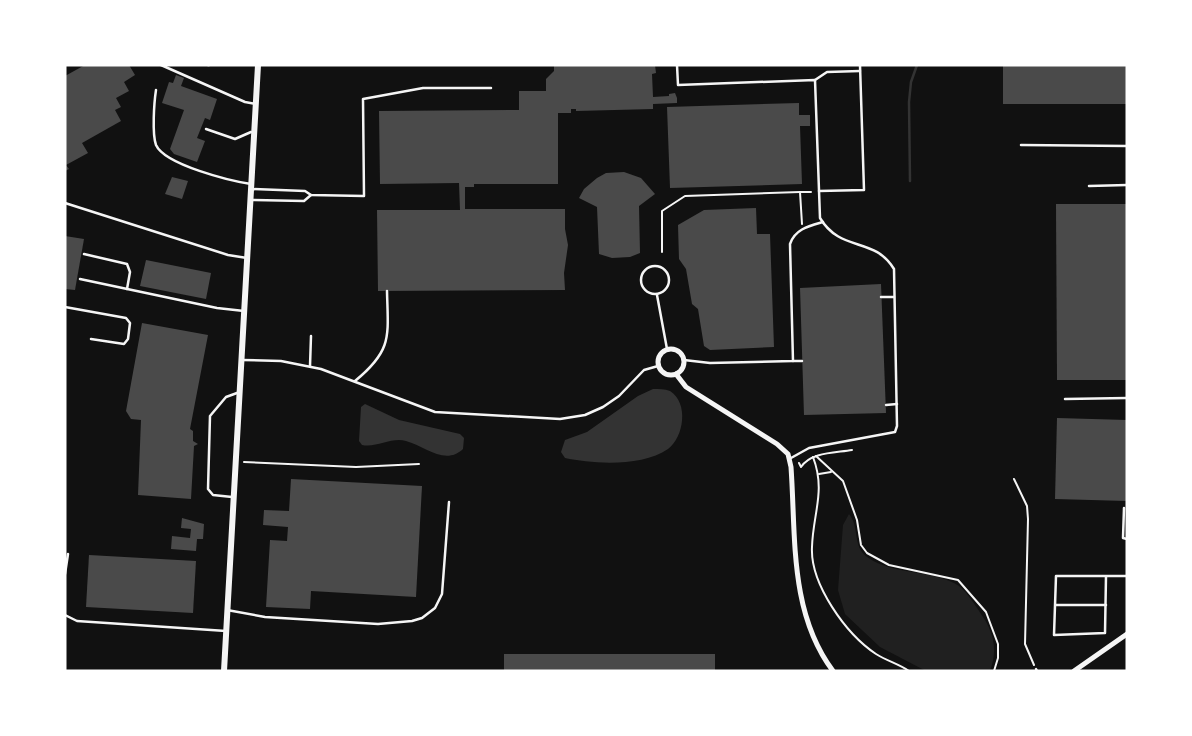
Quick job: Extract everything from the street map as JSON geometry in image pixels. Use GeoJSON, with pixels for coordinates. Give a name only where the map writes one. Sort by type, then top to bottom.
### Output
{"type":"FeatureCollection","features":[{"type":"Feature","properties":{"kind":"street"},"geometry":{"type":"LineString","coordinates":[[224,671],[258,65]]}},
{"type":"Feature","properties":{"kind":"street"},"geometry":{"type":"LineString","coordinates":[[667,349],[676,349],[684,360],[682,369],[676,374],[666,374],[658,366],[659,354],[667,349]]}},
{"type":"Feature","properties":{"kind":"street"},"geometry":{"type":"LineString","coordinates":[[676,374],[685,387],[769,439],[784,450],[790,459],[800,599],[812,637],[833,671]]}},
{"type":"Feature","properties":{"kind":"street"},"geometry":{"type":"LineString","coordinates":[[1074,671],[1127,634]]}},
{"type":"Feature","properties":{"kind":"lane"},"geometry":{"type":"LineString","coordinates":[[161,65],[256,104]]}},
{"type":"Feature","properties":{"kind":"lane"},"geometry":{"type":"LineString","coordinates":[[677,65],[678,85],[815,80],[827,72],[860,71]]}},
{"type":"Feature","properties":{"kind":"lane"},"geometry":{"type":"LineString","coordinates":[[819,191],[864,190],[860,65]]}},
{"type":"Feature","properties":{"kind":"lane"},"geometry":{"type":"LineString","coordinates":[[790,459],[809,448],[893,433],[897,428],[894,269],[887,258],[877,251],[839,239],[823,222],[819,213],[815,80]]}},
{"type":"Feature","properties":{"kind":"lane"},"geometry":{"type":"LineString","coordinates":[[156,90],[155,142],[169,158],[217,178],[251,187],[305,191],[311,195],[364,195],[363,99],[423,88],[491,88]]}},
{"type":"Feature","properties":{"kind":"lane"},"geometry":{"type":"LineString","coordinates":[[206,129],[234,139],[254,130]]}},
{"type":"Feature","properties":{"kind":"lane"},"geometry":{"type":"LineString","coordinates":[[1021,145],[1127,146]]}},
{"type":"Feature","properties":{"kind":"lane"},"geometry":{"type":"LineString","coordinates":[[1089,186],[1127,185]]}},
{"type":"Feature","properties":{"kind":"lane"},"geometry":{"type":"LineString","coordinates":[[250,200],[304,201],[311,195]]}},
{"type":"Feature","properties":{"kind":"lane"},"geometry":{"type":"LineString","coordinates":[[65,203],[228,255],[247,258]]}},
{"type":"Feature","properties":{"kind":"lane"},"geometry":{"type":"LineString","coordinates":[[793,361],[790,244],[803,229],[823,222]]}},
{"type":"Feature","properties":{"kind":"lane"},"geometry":{"type":"LineString","coordinates":[[84,254],[127,264],[130,272],[127,289]]}},
{"type":"Feature","properties":{"kind":"lane"},"geometry":{"type":"LineString","coordinates":[[654,266],[665,270],[669,279],[665,291],[657,295],[648,292],[641,281],[645,271],[654,266]]}},
{"type":"Feature","properties":{"kind":"lane"},"geometry":{"type":"LineString","coordinates":[[80,279],[217,308],[244,311]]}},
{"type":"Feature","properties":{"kind":"lane"},"geometry":{"type":"LineString","coordinates":[[355,381],[373,366],[385,348],[388,331],[387,291]]}},
{"type":"Feature","properties":{"kind":"lane"},"geometry":{"type":"LineString","coordinates":[[657,295],[667,349]]}},
{"type":"Feature","properties":{"kind":"lane"},"geometry":{"type":"LineString","coordinates":[[881,298],[894,297]]}},
{"type":"Feature","properties":{"kind":"lane"},"geometry":{"type":"LineString","coordinates":[[65,307],[126,318],[130,323],[128,339],[122,345],[91,339]]}},
{"type":"Feature","properties":{"kind":"lane"},"geometry":{"type":"LineString","coordinates":[[310,366],[311,335]]}},
{"type":"Feature","properties":{"kind":"lane"},"geometry":{"type":"LineString","coordinates":[[242,360],[281,361],[310,366],[435,412],[560,419],[579,416],[603,407],[619,396],[644,370],[658,366]]}},
{"type":"Feature","properties":{"kind":"lane"},"geometry":{"type":"LineString","coordinates":[[684,360],[709,363],[802,361]]}},
{"type":"Feature","properties":{"kind":"lane"},"geometry":{"type":"LineString","coordinates":[[234,497],[214,495],[209,491],[210,418],[226,397],[240,392]]}},
{"type":"Feature","properties":{"kind":"lane"},"geometry":{"type":"LineString","coordinates":[[1066,399],[1127,398]]}},
{"type":"Feature","properties":{"kind":"lane"},"geometry":{"type":"LineString","coordinates":[[886,405],[897,404]]}},
{"type":"Feature","properties":{"kind":"lane"},"geometry":{"type":"LineString","coordinates":[[228,610],[265,617],[378,624],[412,621],[427,616],[438,604],[442,594],[449,502]]}},
{"type":"Feature","properties":{"kind":"lane"},"geometry":{"type":"LineString","coordinates":[[1124,508],[1124,538],[1127,539]]}},
{"type":"Feature","properties":{"kind":"lane"},"geometry":{"type":"LineString","coordinates":[[65,573],[68,554]]}},
{"type":"Feature","properties":{"kind":"lane"},"geometry":{"type":"LineString","coordinates":[[1106,576],[1105,633],[1054,635],[1056,576],[1106,576],[1127,576]]}},
{"type":"Feature","properties":{"kind":"lane"},"geometry":{"type":"LineString","coordinates":[[1055,605],[1106,605]]}},
{"type":"Feature","properties":{"kind":"lane"},"geometry":{"type":"LineString","coordinates":[[65,615],[77,621],[226,631]]}},
{"type":"Feature","properties":{"kind":"path"},"geometry":{"type":"LineString","coordinates":[[662,251],[662,211],[685,196],[819,191]]}},
{"type":"Feature","properties":{"kind":"path"},"geometry":{"type":"LineString","coordinates":[[800,192],[803,229]]}},
{"type":"Feature","properties":{"kind":"path"},"geometry":{"type":"LineString","coordinates":[[801,467],[806,460],[815,456],[852,450]]}},
{"type":"Feature","properties":{"kind":"path"},"geometry":{"type":"LineString","coordinates":[[815,456],[843,481],[857,520],[861,545],[867,553],[889,565],[958,580],[986,612],[998,644],[994,671]]}},
{"type":"Feature","properties":{"kind":"path"},"geometry":{"type":"LineString","coordinates":[[815,456],[820,490],[811,548],[816,577],[843,623],[877,654],[909,671]]}},
{"type":"Feature","properties":{"kind":"path"},"geometry":{"type":"LineString","coordinates":[[236,462],[356,467],[419,464]]}},
{"type":"Feature","properties":{"kind":"path"},"geometry":{"type":"LineString","coordinates":[[818,474],[833,471]]}},
{"type":"Feature","properties":{"kind":"path"},"geometry":{"type":"LineString","coordinates":[[1014,478],[1027,506],[1025,644],[1037,670]]}},
{"type":"Feature","properties":{"kind":"shaded area"},"geometry":{"type":"Polygon","coordinates":[[[653,389],[670,391],[676,396],[682,411],[681,429],[668,449],[645,459],[631,461],[603,463],[565,458],[561,452],[565,440],[587,432],[638,396],[653,389]]]}},
{"type":"Feature","properties":{"kind":"shaded area"},"geometry":{"type":"Polygon","coordinates":[[[365,404],[399,420],[460,434],[464,438],[463,449],[449,456],[400,440],[362,445],[359,441],[361,407],[365,404]]]}},
{"type":"Feature","properties":{"kind":"shaded area"},"geometry":{"type":"Polygon","coordinates":[[[849,514],[859,547],[867,557],[889,567],[949,581],[966,593],[991,633],[994,651],[990,671],[926,671],[880,647],[845,614],[838,590],[843,525],[849,514]]]}},
{"type":"Feature","properties":{"kind":"building"},"geometry":{"type":"Polygon","coordinates":[[[85,65],[129,65],[135,75],[124,82],[129,91],[116,98],[121,107],[115,110],[121,121],[82,143],[88,153],[66,165],[69,169],[65,171],[65,76],[85,65]]]}},
{"type":"Feature","properties":{"kind":"building"},"geometry":{"type":"Polygon","coordinates":[[[554,65],[655,65],[656,73],[652,74],[653,97],[675,93],[677,98],[677,103],[653,104],[653,109],[571,109],[571,113],[558,113],[558,184],[474,184],[474,187],[465,187],[465,209],[565,209],[568,245],[564,273],[565,290],[378,291],[377,210],[460,210],[459,183],[380,184],[379,111],[519,110],[519,91],[546,91],[546,79],[554,71],[554,65]]]}},
{"type":"Feature","properties":{"kind":"building"},"geometry":{"type":"Polygon","coordinates":[[[1003,65],[1127,65],[1127,104],[1003,104],[1003,65]]]}},
{"type":"Feature","properties":{"kind":"building"},"geometry":{"type":"Polygon","coordinates":[[[176,75],[184,78],[181,86],[217,99],[210,120],[205,118],[197,138],[205,141],[197,162],[174,154],[170,149],[184,110],[162,103],[169,82],[173,83],[176,75]]]}},
{"type":"Feature","properties":{"kind":"building"},"geometry":{"type":"Polygon","coordinates":[[[799,103],[799,115],[810,115],[810,126],[800,126],[802,184],[670,188],[667,107],[799,103]]]}},
{"type":"Feature","properties":{"kind":"building"},"geometry":{"type":"Polygon","coordinates":[[[624,172],[641,178],[655,194],[639,206],[640,253],[630,257],[612,258],[599,254],[597,207],[579,198],[584,189],[597,178],[606,173],[624,172]]]}},
{"type":"Feature","properties":{"kind":"building"},"geometry":{"type":"Polygon","coordinates":[[[172,177],[188,181],[182,199],[165,194],[172,177]]]}},
{"type":"Feature","properties":{"kind":"building"},"geometry":{"type":"Polygon","coordinates":[[[1056,204],[1127,204],[1127,380],[1057,380],[1056,204]]]}},
{"type":"Feature","properties":{"kind":"building"},"geometry":{"type":"Polygon","coordinates":[[[756,208],[757,234],[770,234],[774,347],[710,350],[704,346],[698,309],[692,304],[686,269],[679,259],[678,225],[704,210],[756,208]]]}},
{"type":"Feature","properties":{"kind":"building"},"geometry":{"type":"Polygon","coordinates":[[[65,236],[84,239],[75,290],[65,289],[65,236]]]}},
{"type":"Feature","properties":{"kind":"building"},"geometry":{"type":"Polygon","coordinates":[[[146,260],[211,273],[206,299],[140,286],[146,260]]]}},
{"type":"Feature","properties":{"kind":"building"},"geometry":{"type":"Polygon","coordinates":[[[881,284],[886,413],[804,415],[800,288],[881,284]]]}},
{"type":"Feature","properties":{"kind":"building"},"geometry":{"type":"Polygon","coordinates":[[[142,323],[208,335],[190,429],[193,431],[193,441],[198,444],[194,446],[191,499],[138,495],[141,420],[131,419],[126,411],[142,323]]]}},
{"type":"Feature","properties":{"kind":"building"},"geometry":{"type":"Polygon","coordinates":[[[1057,418],[1127,420],[1127,501],[1055,499],[1057,418]]]}},
{"type":"Feature","properties":{"kind":"building"},"geometry":{"type":"Polygon","coordinates":[[[291,479],[422,486],[416,597],[311,591],[310,609],[266,607],[270,540],[287,541],[288,527],[263,525],[264,510],[289,511],[291,479]]]}},
{"type":"Feature","properties":{"kind":"building"},"geometry":{"type":"Polygon","coordinates":[[[182,518],[204,524],[203,539],[197,539],[196,551],[171,549],[172,536],[190,538],[191,529],[181,528],[182,518]]]}},
{"type":"Feature","properties":{"kind":"building"},"geometry":{"type":"Polygon","coordinates":[[[89,555],[196,561],[193,613],[86,607],[89,555]]]}},
{"type":"Feature","properties":{"kind":"building"},"geometry":{"type":"Polygon","coordinates":[[[504,654],[715,654],[715,671],[504,671],[504,654]]]}},
{"type":"Feature","properties":{"kind":"waterway"},"geometry":{"type":"LineString","coordinates":[[910,181],[909,102],[911,82],[917,65]]}}]}
